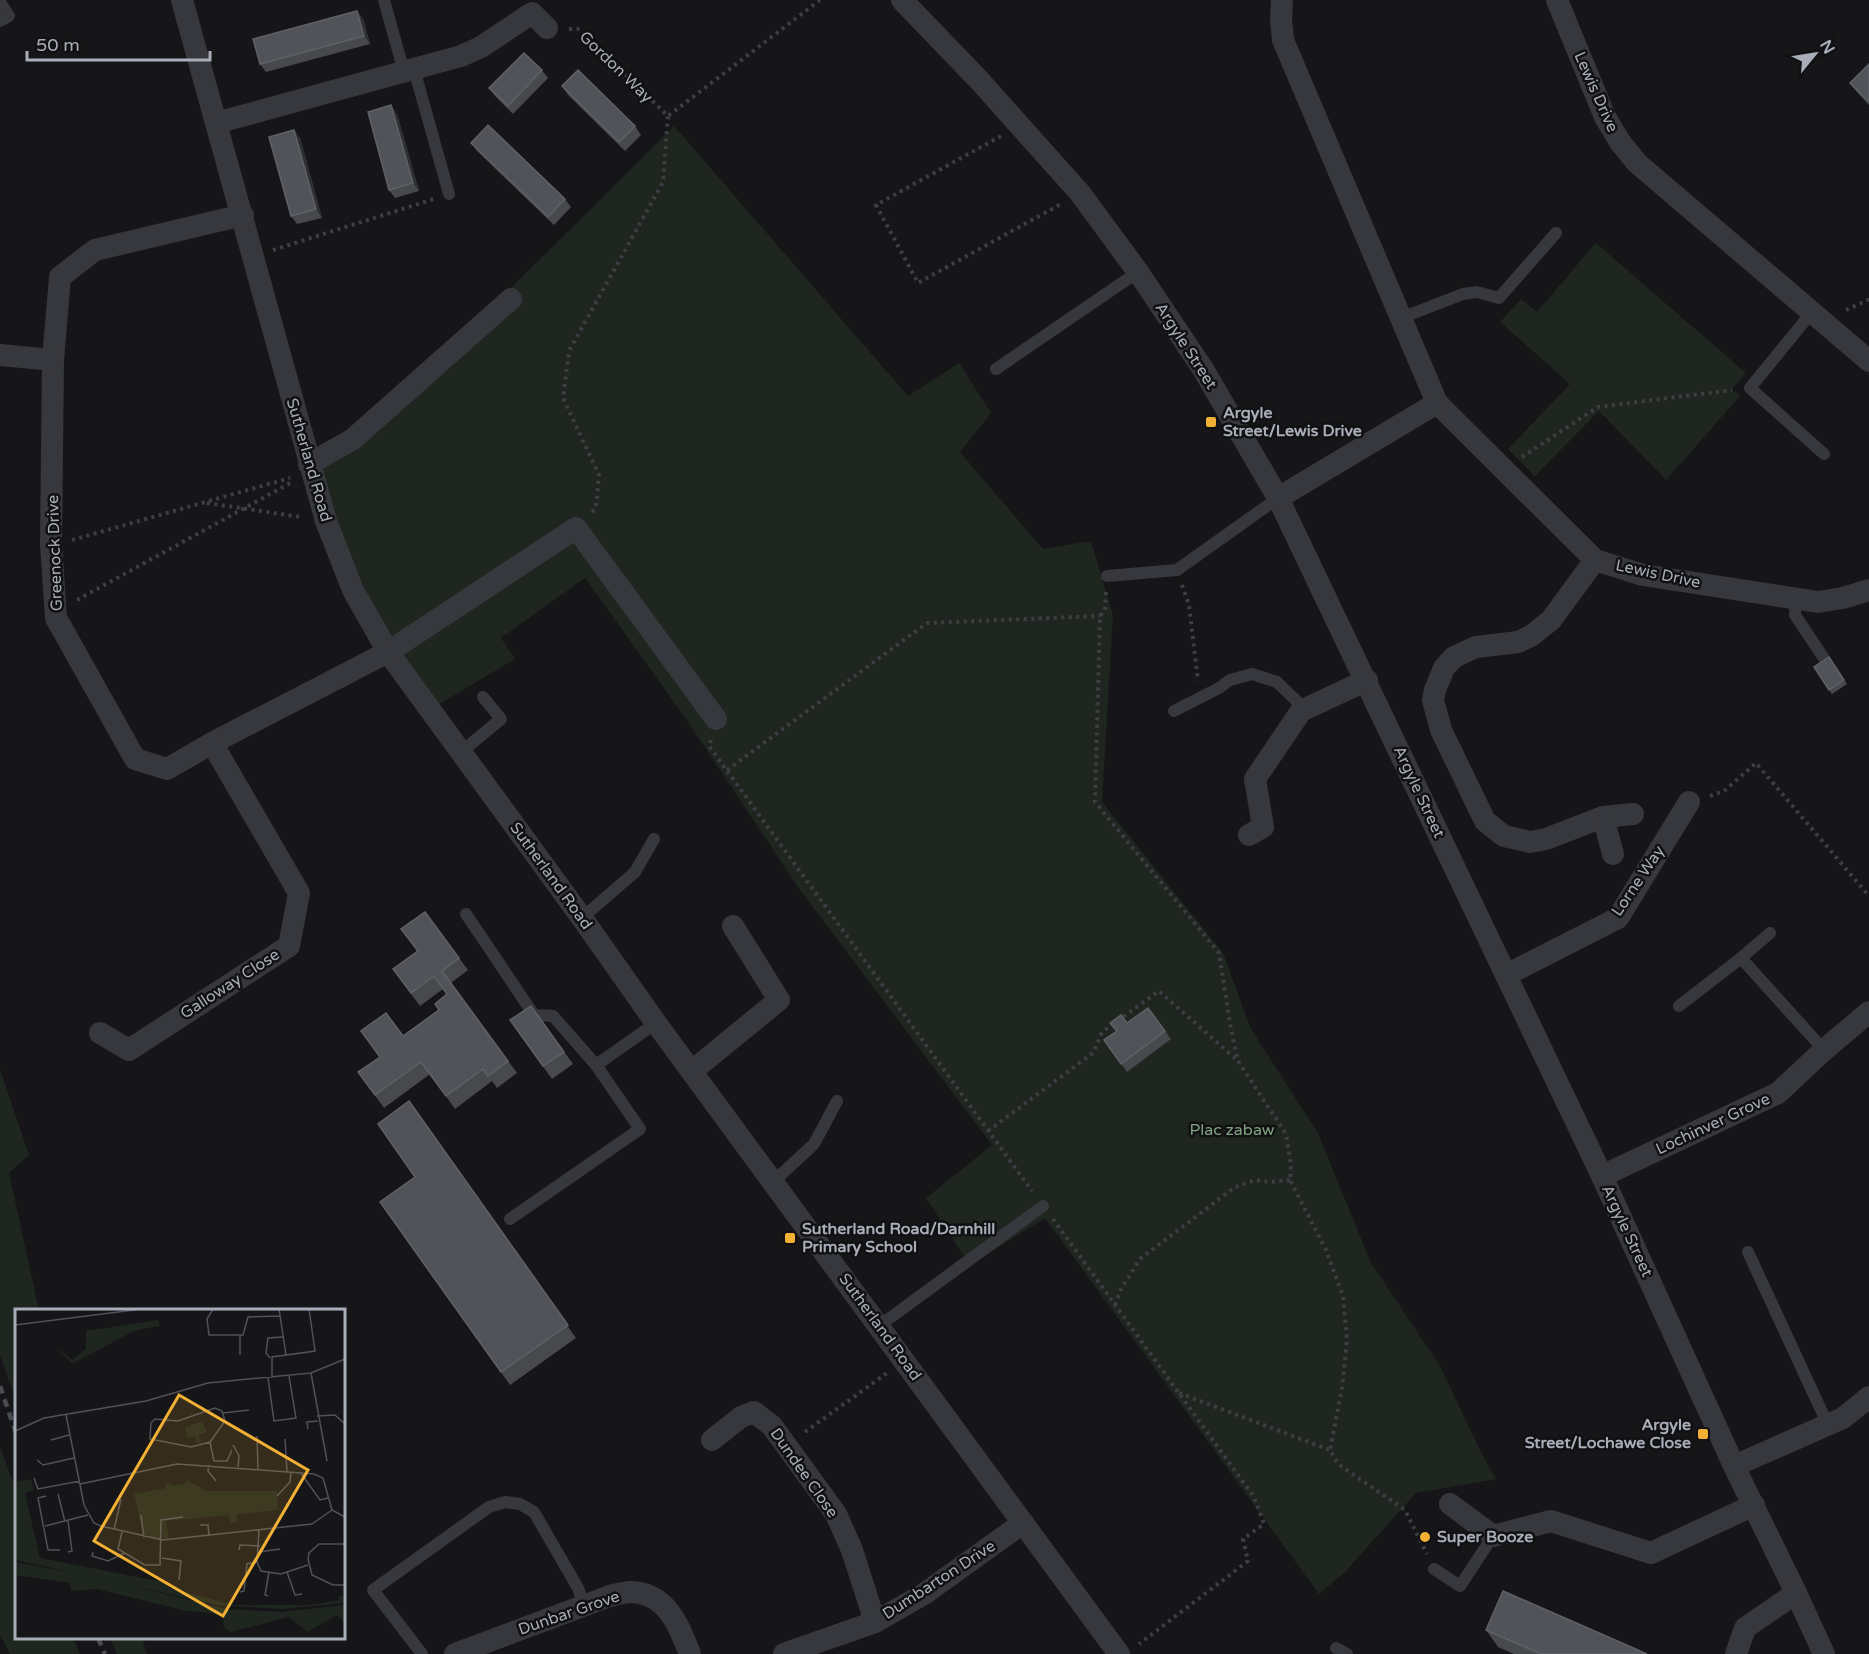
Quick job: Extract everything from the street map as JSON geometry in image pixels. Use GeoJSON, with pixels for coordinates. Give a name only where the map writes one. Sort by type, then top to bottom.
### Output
{"type":"FeatureCollection","features":[{"type":"Feature","properties":{"kind":"street","name":"Sutherland Road"},"geometry":{"type":"LineString","coordinates":[[182,0],[326,521],[353,590],[388,652],[656,1023],[1119,1654]]}},
{"type":"Feature","properties":{"kind":"street","name":"Argyle Street"},"geometry":{"type":"LineString","coordinates":[[902,0],[1080,193],[1138,272],[1203,369],[1278,498],[1367,680],[1602,1176],[1734,1466],[1797,1593],[1824,1654]]}},
{"type":"Feature","properties":{"kind":"street","name":"Lewis Drive"},"geometry":{"type":"LineString","coordinates":[[1282,0],[1281,19],[1284,40],[1437,403],[1595,560],[1643,575],[1818,602],[1843,598],[1869,590]]}},
{"type":"Feature","properties":{"kind":"street","name":"Lewis Drive"},"geometry":{"type":"LineString","coordinates":[[1557,0],[1605,117],[1620,142],[1637,163],[1869,361]]}},
{"type":"Feature","properties":{"kind":"street"},"geometry":{"type":"LineString","coordinates":[[216,123],[461,56],[481,47],[532,13],[547,28]]}},
{"type":"Feature","properties":{"kind":"street","name":"Greenock Drive"},"geometry":{"type":"LineString","coordinates":[[243,215],[95,249],[60,276],[53,360],[52,546],[56,618],[135,759],[167,769],[212,743],[388,652],[576,528]]}},
{"type":"Feature","properties":{"kind":"street"},"geometry":{"type":"LineString","coordinates":[[310,468],[352,439],[511,299]]}},
{"type":"Feature","properties":{"kind":"street"},"geometry":{"type":"LineString","coordinates":[[0,355],[53,360]]}},
{"type":"Feature","properties":{"kind":"street"},"geometry":{"type":"LineString","coordinates":[[1278,498],[1437,403]]}},
{"type":"Feature","properties":{"kind":"street"},"geometry":{"type":"LineString","coordinates":[[576,528],[717,719]]}},
{"type":"Feature","properties":{"kind":"street"},"geometry":{"type":"LineString","coordinates":[[1595,560],[1551,620],[1531,636],[1518,642],[1476,647],[1454,657],[1444,668],[1433,700],[1442,730],[1485,821],[1504,836],[1530,842],[1603,817],[1633,814]]}},
{"type":"Feature","properties":{"kind":"street"},"geometry":{"type":"LineString","coordinates":[[1249,835],[1263,827],[1255,779],[1301,711],[1367,680]]}},
{"type":"Feature","properties":{"kind":"street","name":"Galloway Close"},"geometry":{"type":"LineString","coordinates":[[100,1033],[129,1050],[289,946],[299,892],[212,743]]}},
{"type":"Feature","properties":{"kind":"street","name":"Lorne Way"},"geometry":{"type":"LineString","coordinates":[[1506,975],[1618,918],[1689,802]]}},
{"type":"Feature","properties":{"kind":"street"},"geometry":{"type":"LineString","coordinates":[[1603,817],[1613,854]]}},
{"type":"Feature","properties":{"kind":"street"},"geometry":{"type":"LineString","coordinates":[[692,1071],[780,1000],[733,926]]}},
{"type":"Feature","properties":{"kind":"street","name":"Lochinver Grove"},"geometry":{"type":"LineString","coordinates":[[1602,1176],[1778,1093],[1869,1012]]}},
{"type":"Feature","properties":{"kind":"street"},"geometry":{"type":"LineString","coordinates":[[1734,1466],[1843,1418],[1869,1397]]}},
{"type":"Feature","properties":{"kind":"street","name":"Dundee Close"},"geometry":{"type":"LineString","coordinates":[[712,1440],[741,1417],[754,1412],[772,1426],[836,1514],[852,1550],[875,1622]]}},
{"type":"Feature","properties":{"kind":"street"},"geometry":{"type":"LineString","coordinates":[[1450,1504],[1493,1536],[1551,1521],[1651,1553],[1754,1505]]}},
{"type":"Feature","properties":{"kind":"street","name":"Dumbarton Drive"},"geometry":{"type":"LineString","coordinates":[[784,1654],[814,1649],[875,1622],[924,1594],[1023,1523]]}},
{"type":"Feature","properties":{"kind":"street","name":"Dunbar Grove"},"geometry":{"type":"LineString","coordinates":[[455,1654],[584,1605],[630,1592],[650,1597],[667,1608],[678,1624],[690,1654]]}},
{"type":"Feature","properties":{"kind":"street"},"geometry":{"type":"LineString","coordinates":[[1736,1654],[1745,1628],[1797,1593]]}},
{"type":"Feature","properties":{"kind":"lane"},"geometry":{"type":"LineString","coordinates":[[384,0],[449,194]]}},
{"type":"Feature","properties":{"kind":"lane"},"geometry":{"type":"LineString","coordinates":[[0,2],[9,16],[0,21]]}},
{"type":"Feature","properties":{"kind":"lane"},"geometry":{"type":"LineString","coordinates":[[1401,318],[1463,294],[1477,292],[1499,298],[1556,233]]}},
{"type":"Feature","properties":{"kind":"lane"},"geometry":{"type":"LineString","coordinates":[[996,369],[1138,272]]}},
{"type":"Feature","properties":{"kind":"lane"},"geometry":{"type":"LineString","coordinates":[[1812,312],[1750,388],[1824,454]]}},
{"type":"Feature","properties":{"kind":"lane"},"geometry":{"type":"LineString","coordinates":[[1107,576],[1177,570],[1278,498]]}},
{"type":"Feature","properties":{"kind":"lane"},"geometry":{"type":"LineString","coordinates":[[1796,598],[1796,615],[1823,657]]}},
{"type":"Feature","properties":{"kind":"lane"},"geometry":{"type":"LineString","coordinates":[[1174,711],[1230,680],[1252,674],[1277,682],[1305,709]]}},
{"type":"Feature","properties":{"kind":"lane"},"geometry":{"type":"LineString","coordinates":[[461,752],[501,719],[483,697]]}},
{"type":"Feature","properties":{"kind":"lane"},"geometry":{"type":"LineString","coordinates":[[582,918],[635,872],[654,839]]}},
{"type":"Feature","properties":{"kind":"lane"},"geometry":{"type":"LineString","coordinates":[[466,914],[534,1015],[553,1016],[596,1065],[640,1129],[510,1219]]}},
{"type":"Feature","properties":{"kind":"lane"},"geometry":{"type":"LineString","coordinates":[[1679,1006],[1770,933]]}},
{"type":"Feature","properties":{"kind":"lane"},"geometry":{"type":"LineString","coordinates":[[1741,958],[1824,1050]]}},
{"type":"Feature","properties":{"kind":"lane"},"geometry":{"type":"LineString","coordinates":[[596,1065],[656,1023]]}},
{"type":"Feature","properties":{"kind":"lane"},"geometry":{"type":"LineString","coordinates":[[773,1182],[814,1144],[837,1101]]}},
{"type":"Feature","properties":{"kind":"lane"},"geometry":{"type":"LineString","coordinates":[[879,1326],[1043,1206]]}},
{"type":"Feature","properties":{"kind":"lane"},"geometry":{"type":"LineString","coordinates":[[1748,1252],[1828,1425]]}},
{"type":"Feature","properties":{"kind":"lane"},"geometry":{"type":"LineString","coordinates":[[422,1654],[373,1590],[489,1507],[505,1502],[520,1504],[534,1512],[578,1588],[584,1605]]}},
{"type":"Feature","properties":{"kind":"lane"},"geometry":{"type":"LineString","coordinates":[[1434,1569],[1460,1586],[1493,1536]]}},
{"type":"Feature","properties":{"kind":"path","name":"Gordon Way"},"geometry":{"type":"LineString","coordinates":[[547,28],[578,29],[668,116],[820,0]]}},
{"type":"Feature","properties":{"kind":"path"},"geometry":{"type":"LineString","coordinates":[[576,528],[596,508],[599,475],[562,398],[569,351],[663,182],[668,116]]}},
{"type":"Feature","properties":{"kind":"path"},"geometry":{"type":"LineString","coordinates":[[1018,124],[998,139],[876,205],[918,283],[1080,193]]}},
{"type":"Feature","properties":{"kind":"path"},"geometry":{"type":"LineString","coordinates":[[254,256],[449,194]]}},
{"type":"Feature","properties":{"kind":"path"},"geometry":{"type":"LineString","coordinates":[[1843,312],[1869,301]]}},
{"type":"Feature","properties":{"kind":"path"},"geometry":{"type":"LineString","coordinates":[[1506,472],[1519,460],[1598,406],[1750,388]]}},
{"type":"Feature","properties":{"kind":"path"},"geometry":{"type":"LineString","coordinates":[[52,546],[204,502],[310,468]]}},
{"type":"Feature","properties":{"kind":"path"},"geometry":{"type":"LineString","coordinates":[[56,612],[310,468]]}},
{"type":"Feature","properties":{"kind":"path"},"geometry":{"type":"LineString","coordinates":[[204,502],[326,521]]}},
{"type":"Feature","properties":{"kind":"path"},"geometry":{"type":"LineString","coordinates":[[1177,570],[1189,605],[1199,698]]}},
{"type":"Feature","properties":{"kind":"path"},"geometry":{"type":"LineString","coordinates":[[727,771],[927,623],[1100,616],[1105,611],[1107,576]]}},
{"type":"Feature","properties":{"kind":"path"},"geometry":{"type":"LineString","coordinates":[[1100,616],[1095,802],[1219,953],[1238,1061]]}},
{"type":"Feature","properties":{"kind":"path"},"geometry":{"type":"LineString","coordinates":[[1689,802],[1724,792],[1756,763],[1869,896]]}},
{"type":"Feature","properties":{"kind":"path"},"geometry":{"type":"LineString","coordinates":[[988,1131],[1093,1053],[1102,1032],[1159,991],[1238,1061],[1286,1134],[1291,1165],[1290,1180],[1326,1250],[1343,1296],[1347,1340],[1342,1388],[1330,1450]]}},
{"type":"Feature","properties":{"kind":"path"},"geometry":{"type":"LineString","coordinates":[[1115,1305],[1121,1289],[1140,1259],[1235,1187],[1255,1180],[1269,1182],[1290,1180]]}},
{"type":"Feature","properties":{"kind":"path"},"geometry":{"type":"LineString","coordinates":[[787,1445],[904,1360]]}},
{"type":"Feature","properties":{"kind":"path"},"geometry":{"type":"LineString","coordinates":[[1179,1393],[1330,1450],[1338,1464],[1405,1510],[1434,1569]]}},
{"type":"Feature","properties":{"kind":"green space","name":"Plac zabaw"},"geometry":{"type":"Polygon","coordinates":[[[674,126],[908,396],[959,363],[991,413],[960,452],[1043,549],[1091,541],[1113,615],[1102,802],[1223,953],[1251,1029],[1318,1133],[1371,1263],[1440,1366],[1496,1479],[1416,1493],[1345,1572],[1319,1594],[1045,1218],[970,1265],[926,1198],[992,1145],[800,890],[686,719],[585,578],[501,638],[515,659],[436,706],[380,618],[358,572],[330,501],[315,452],[344,434],[510,289],[674,126]]]}},
{"type":"Feature","properties":{"kind":"green space"},"geometry":{"type":"Polygon","coordinates":[[[1596,243],[1746,373],[1732,389],[1740,396],[1666,480],[1599,411],[1535,476],[1508,449],[1570,384],[1500,322],[1521,299],[1537,312],[1596,243]]]}},
{"type":"Feature","properties":{"kind":"green space"},"geometry":{"type":"Polygon","coordinates":[[[0,1069],[29,1155],[9,1173],[39,1309],[15,1309],[15,1398],[0,1355],[0,1069]]]}},
{"type":"Feature","properties":{"kind":"green space"},"geometry":{"type":"Polygon","coordinates":[[[0,1447],[15,1487],[15,1639],[73,1639],[80,1654],[10,1654],[0,1635],[0,1447]]]}},
{"type":"Feature","properties":{"kind":"green space"},"geometry":{"type":"Polygon","coordinates":[[[110,1639],[142,1639],[147,1654],[117,1654],[110,1639]]]}},
{"type":"Feature","properties":{"kind":"building"},"geometry":{"type":"Polygon","coordinates":[[[357,11],[364,36],[260,64],[253,39],[357,11]]]}},
{"type":"Feature","properties":{"kind":"building"},"geometry":{"type":"Polygon","coordinates":[[[524,53],[542,70],[508,106],[489,88],[524,53]]]}},
{"type":"Feature","properties":{"kind":"building"},"geometry":{"type":"Polygon","coordinates":[[[1869,64],[1869,100],[1868,101],[1850,83],[1869,64]]]}},
{"type":"Feature","properties":{"kind":"building"},"geometry":{"type":"Polygon","coordinates":[[[578,70],[635,126],[619,142],[562,86],[578,70]]]}},
{"type":"Feature","properties":{"kind":"building"},"geometry":{"type":"Polygon","coordinates":[[[391,105],[413,183],[389,190],[368,112],[391,105]]]}},
{"type":"Feature","properties":{"kind":"building"},"geometry":{"type":"Polygon","coordinates":[[[488,125],[565,199],[548,217],[471,143],[488,125]]]}},
{"type":"Feature","properties":{"kind":"building"},"geometry":{"type":"Polygon","coordinates":[[[294,130],[316,209],[291,216],[269,137],[294,130]]]}},
{"type":"Feature","properties":{"kind":"building"},"geometry":{"type":"Polygon","coordinates":[[[1829,657],[1844,680],[1829,690],[1814,667],[1829,657]]]}},
{"type":"Feature","properties":{"kind":"building"},"geometry":{"type":"Polygon","coordinates":[[[425,912],[459,958],[442,971],[508,1061],[488,1076],[483,1069],[446,1096],[421,1062],[375,1095],[358,1072],[380,1057],[361,1031],[386,1013],[403,1036],[439,1010],[435,1004],[447,994],[434,976],[411,993],[393,969],[418,951],[401,929],[425,912]]]}},
{"type":"Feature","properties":{"kind":"building"},"geometry":{"type":"Polygon","coordinates":[[[531,1006],[564,1052],[543,1066],[510,1020],[531,1006]]]}},
{"type":"Feature","properties":{"kind":"building"},"geometry":{"type":"Polygon","coordinates":[[[1148,1008],[1165,1031],[1121,1064],[1104,1040],[1117,1031],[1110,1023],[1121,1015],[1127,1023],[1148,1008]]]}},
{"type":"Feature","properties":{"kind":"building"},"geometry":{"type":"Polygon","coordinates":[[[409,1101],[568,1325],[501,1372],[380,1202],[415,1177],[378,1124],[409,1101]]]}},
{"type":"Feature","properties":{"kind":"building"},"geometry":{"type":"Polygon","coordinates":[[[1503,1591],[1647,1654],[1541,1654],[1486,1630],[1503,1591]]]}},
{"type":"Feature","properties":{"kind":"railway"},"geometry":{"type":"LineString","coordinates":[[0,1386],[15,1430]]}},
{"type":"Feature","properties":{"kind":"railway"},"geometry":{"type":"LineString","coordinates":[[98,1639],[105,1654]]}},
{"type":"Feature","properties":{"kind":"place","name":"Argyle Street/Lewis Drive"},"geometry":{"type":"Point","coordinates":[1211,422]}},
{"type":"Feature","properties":{"kind":"place","name":"Sutherland Road/Darnhill Primary School"},"geometry":{"type":"Point","coordinates":[790,1238]}},
{"type":"Feature","properties":{"kind":"place","name":"Argyle Street/Lochawe Close"},"geometry":{"type":"Point","coordinates":[1703,1434]}},
{"type":"Feature","properties":{"kind":"place","name":"Super Booze"},"geometry":{"type":"Point","coordinates":[1425,1537]}}]}
